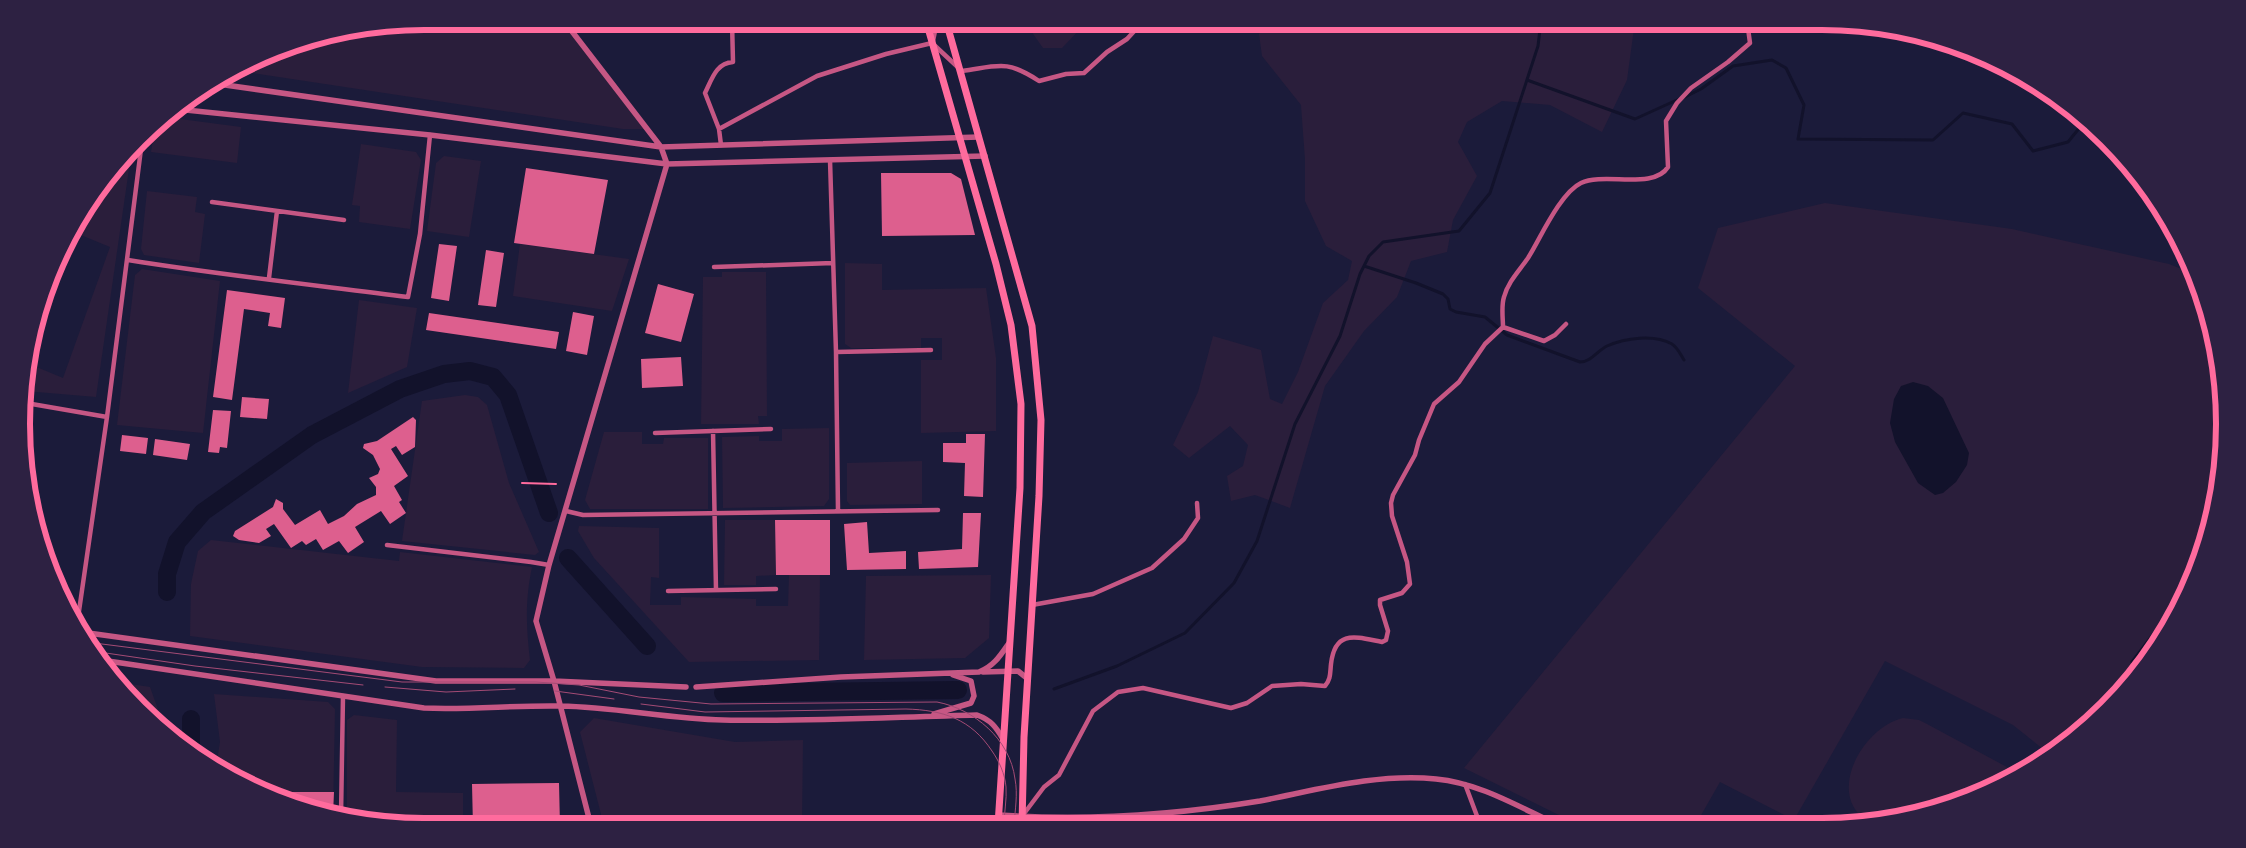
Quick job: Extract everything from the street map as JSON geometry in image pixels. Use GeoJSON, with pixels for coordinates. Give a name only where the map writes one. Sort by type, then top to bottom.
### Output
{"type":"FeatureCollection","features":[{"type":"Feature","properties":{"kind":"main road"},"geometry":{"type":"LineString","coordinates":[[928,30],[996,264],[1011,325],[1021,404],[1020,488],[1008,647],[999,818]]}},
{"type":"Feature","properties":{"kind":"main road"},"geometry":{"type":"LineString","coordinates":[[949,30],[962,71],[1032,326],[1041,420],[1039,496],[1024,737],[1023,817]]}},
{"type":"Feature","properties":{"kind":"street"},"geometry":{"type":"LineString","coordinates":[[571,30],[661,147],[667,164],[549,565],[536,621],[554,681],[589,818]]}},
{"type":"Feature","properties":{"kind":"street"},"geometry":{"type":"LineString","coordinates":[[721,145],[719,129],[705,93],[717,69],[725,62],[733,62],[732,30]]}},
{"type":"Feature","properties":{"kind":"street"},"geometry":{"type":"LineString","coordinates":[[932,43],[935,30]]}},
{"type":"Feature","properties":{"kind":"street"},"geometry":{"type":"LineString","coordinates":[[932,43],[962,71],[1005,64],[1024,71],[1039,81],[1066,74],[1084,73],[1107,52],[1127,39],[1136,30]]}},
{"type":"Feature","properties":{"kind":"street"},"geometry":{"type":"LineString","coordinates":[[1023,817],[1044,786],[1059,775],[1093,711],[1118,692],[1143,688],[1231,708],[1247,703],[1272,686],[1302,684],[1325,686],[1330,680],[1333,649],[1339,641],[1352,638],[1382,642],[1386,640],[1388,631],[1380,600],[1402,593],[1410,584],[1407,562],[1392,516],[1391,504],[1393,495],[1415,455],[1434,404],[1459,382],[1485,344],[1502,328],[1502,303],[1511,280],[1573,188],[1592,180],[1656,177],[1664,173],[1668,167],[1666,121],[1676,103],[1691,88],[1728,62],[1750,42],[1748,30]]}},
{"type":"Feature","properties":{"kind":"street"},"geometry":{"type":"LineString","coordinates":[[719,129],[817,76],[886,54],[932,43]]}},
{"type":"Feature","properties":{"kind":"street"},"geometry":{"type":"LineString","coordinates":[[224,85],[661,147],[979,136]]}},
{"type":"Feature","properties":{"kind":"street"},"geometry":{"type":"LineString","coordinates":[[187,109],[430,135],[667,164],[985,156]]}},
{"type":"Feature","properties":{"kind":"street"},"geometry":{"type":"LineString","coordinates":[[128,260],[196,271],[269,278],[408,297],[420,234],[430,135]]}},
{"type":"Feature","properties":{"kind":"street"},"geometry":{"type":"LineString","coordinates":[[79,613],[107,417],[141,149]]}},
{"type":"Feature","properties":{"kind":"street"},"geometry":{"type":"LineString","coordinates":[[830,160],[836,352],[838,510]]}},
{"type":"Feature","properties":{"kind":"street"},"geometry":{"type":"LineString","coordinates":[[212,202],[344,220]]}},
{"type":"Feature","properties":{"kind":"street"},"geometry":{"type":"LineString","coordinates":[[269,278],[277,211]]}},
{"type":"Feature","properties":{"kind":"street"},"geometry":{"type":"LineString","coordinates":[[714,267],[833,263]]}},
{"type":"Feature","properties":{"kind":"street"},"geometry":{"type":"LineString","coordinates":[[1502,328],[1544,341],[1555,335],[1566,324]]}},
{"type":"Feature","properties":{"kind":"street"},"geometry":{"type":"LineString","coordinates":[[836,352],[931,350]]}},
{"type":"Feature","properties":{"kind":"street"},"geometry":{"type":"LineString","coordinates":[[31,404],[107,417]]}},
{"type":"Feature","properties":{"kind":"street"},"geometry":{"type":"LineString","coordinates":[[655,433],[771,429]]}},
{"type":"Feature","properties":{"kind":"street"},"geometry":{"type":"LineString","coordinates":[[713,431],[716,590]]}},
{"type":"Feature","properties":{"kind":"street"},"geometry":{"type":"LineString","coordinates":[[1032,605],[1094,594],[1152,568],[1184,539],[1198,518],[1197,503]]}},
{"type":"Feature","properties":{"kind":"street"},"geometry":{"type":"LineString","coordinates":[[566,511],[583,515],[938,510]]}},
{"type":"Feature","properties":{"kind":"street"},"geometry":{"type":"LineString","coordinates":[[387,546],[549,565]]}},
{"type":"Feature","properties":{"kind":"street"},"geometry":{"type":"LineString","coordinates":[[668,591],[776,590]]}},
{"type":"Feature","properties":{"kind":"street"},"geometry":{"type":"LineString","coordinates":[[90,633],[436,681],[554,681],[686,687]]}},
{"type":"Feature","properties":{"kind":"street"},"geometry":{"type":"LineString","coordinates":[[979,672],[995,662],[1008,647]]}},
{"type":"Feature","properties":{"kind":"street"},"geometry":{"type":"LineString","coordinates":[[109,661],[424,708],[462,710],[560,706],[602,708],[673,718],[724,720],[977,715],[987,719],[996,726],[1003,737]]}},
{"type":"Feature","properties":{"kind":"street"},"geometry":{"type":"LineString","coordinates":[[696,687],[944,673],[979,672],[1007,675],[1018,671],[1028,679]]}},
{"type":"Feature","properties":{"kind":"street"},"geometry":{"type":"LineString","coordinates":[[927,716],[971,704],[974,696],[971,681],[944,673]]}},
{"type":"Feature","properties":{"kind":"street"},"geometry":{"type":"LineString","coordinates":[[341,809],[343,696]]}},
{"type":"Feature","properties":{"kind":"street"},"geometry":{"type":"LineString","coordinates":[[999,815],[1086,818],[1196,810],[1330,786],[1405,778],[1436,779],[1465,784],[1489,792],[1543,818]]}},
{"type":"Feature","properties":{"kind":"street"},"geometry":{"type":"LineString","coordinates":[[1465,784],[1478,818]]}},
{"type":"Feature","properties":{"kind":"path"},"geometry":{"type":"LineString","coordinates":[[522,483],[556,484]]}},
{"type":"Feature","properties":{"kind":"shaded area"},"geometry":{"type":"Polygon","coordinates":[[[424,30],[571,30],[650,129],[623,129],[248,72],[273,60],[322,43],[373,33],[424,30]]]}},
{"type":"Feature","properties":{"kind":"shaded area"},"geometry":{"type":"Polygon","coordinates":[[[1030,30],[1079,30],[1062,48],[1043,48],[1030,30]]]}},
{"type":"Feature","properties":{"kind":"shaded area"},"geometry":{"type":"Polygon","coordinates":[[[1261,30],[1634,30],[1627,80],[1602,132],[1550,105],[1502,101],[1467,122],[1458,142],[1477,176],[1453,220],[1447,252],[1411,261],[1397,297],[1364,331],[1325,386],[1290,508],[1255,495],[1231,501],[1227,476],[1243,466],[1248,445],[1230,426],[1189,458],[1173,445],[1198,392],[1213,336],[1261,350],[1270,399],[1282,404],[1298,372],[1323,303],[1348,280],[1352,261],[1326,246],[1305,201],[1305,159],[1301,105],[1262,56],[1259,34],[1261,30]]]}},
{"type":"Feature","properties":{"kind":"shaded area"},"geometry":{"type":"Polygon","coordinates":[[[175,118],[241,127],[237,163],[151,152],[153,138],[175,118]]]}},
{"type":"Feature","properties":{"kind":"shaded area"},"geometry":{"type":"Polygon","coordinates":[[[361,144],[416,152],[421,160],[410,229],[359,222],[360,206],[352,205],[361,144]]]}},
{"type":"Feature","properties":{"kind":"shaded area"},"geometry":{"type":"Polygon","coordinates":[[[444,156],[481,161],[469,237],[427,231],[436,163],[444,156]]]}},
{"type":"Feature","properties":{"kind":"shaded area"},"geometry":{"type":"Polygon","coordinates":[[[130,162],[96,397],[32,392],[34,366],[63,378],[110,247],[79,234],[96,205],[130,162]]]}},
{"type":"Feature","properties":{"kind":"shaded area"},"geometry":{"type":"Polygon","coordinates":[[[147,191],[197,197],[195,212],[205,214],[199,263],[144,255],[141,249],[147,191]]]}},
{"type":"Feature","properties":{"kind":"shaded area"},"geometry":{"type":"Polygon","coordinates":[[[1825,203],[2012,229],[2169,264],[2185,270],[2203,322],[2213,373],[2215,398],[2216,424],[2213,475],[2203,526],[2186,575],[2150,643],[2135,664],[2101,703],[2044,750],[2013,725],[1885,661],[1795,818],[1790,818],[1720,782],[1699,818],[1565,818],[1464,768],[1795,366],[1698,288],[1718,228],[1825,203]]]}},
{"type":"Feature","properties":{"kind":"shaded area"},"geometry":{"type":"Polygon","coordinates":[[[520,244],[629,259],[612,311],[513,296],[520,244]]]}},
{"type":"Feature","properties":{"kind":"shaded area"},"geometry":{"type":"Polygon","coordinates":[[[845,263],[882,264],[882,290],[986,288],[996,358],[996,431],[921,433],[921,360],[942,360],[942,338],[921,338],[921,348],[851,348],[845,344],[845,263]]]}},
{"type":"Feature","properties":{"kind":"shaded area"},"geometry":{"type":"Polygon","coordinates":[[[142,269],[220,281],[203,433],[117,425],[135,275],[142,269]]]}},
{"type":"Feature","properties":{"kind":"shaded area"},"geometry":{"type":"Polygon","coordinates":[[[722,272],[766,272],[767,416],[758,416],[759,424],[701,424],[703,277],[722,277],[722,272]]]}},
{"type":"Feature","properties":{"kind":"shaded area"},"geometry":{"type":"Polygon","coordinates":[[[359,300],[417,308],[407,367],[348,393],[359,300]]]}},
{"type":"Feature","properties":{"kind":"shaded area"},"geometry":{"type":"Polygon","coordinates":[[[1913,382],[1928,386],[1943,398],[1969,453],[1967,465],[1956,482],[1943,493],[1935,495],[1918,483],[1895,442],[1890,423],[1894,399],[1901,386],[1913,382]]]}},
{"type":"Feature","properties":{"kind":"shaded area"},"geometry":{"type":"Polygon","coordinates":[[[465,395],[478,397],[487,405],[509,483],[539,552],[535,555],[402,541],[422,401],[465,395]]]}},
{"type":"Feature","properties":{"kind":"shaded area"},"geometry":{"type":"Polygon","coordinates":[[[829,428],[829,499],[824,506],[723,508],[722,437],[759,436],[759,441],[782,441],[782,429],[829,428]]]}},
{"type":"Feature","properties":{"kind":"shaded area"},"geometry":{"type":"Polygon","coordinates":[[[604,432],[642,432],[642,444],[663,444],[664,438],[708,438],[708,509],[590,509],[585,500],[604,432]]]}},
{"type":"Feature","properties":{"kind":"shaded area"},"geometry":{"type":"Polygon","coordinates":[[[922,461],[922,504],[850,505],[847,501],[847,463],[922,461]]]}},
{"type":"Feature","properties":{"kind":"shaded area"},"geometry":{"type":"Polygon","coordinates":[[[725,520],[775,520],[776,575],[756,576],[756,585],[724,585],[725,520]]]}},
{"type":"Feature","properties":{"kind":"shaded area"},"geometry":{"type":"Polygon","coordinates":[[[579,526],[659,528],[659,578],[651,577],[650,605],[681,605],[681,597],[756,599],[756,606],[788,606],[789,575],[820,575],[819,660],[689,662],[594,558],[578,531],[579,526]]]}},
{"type":"Feature","properties":{"kind":"shaded area"},"geometry":{"type":"Polygon","coordinates":[[[211,540],[399,561],[400,552],[532,567],[527,614],[530,660],[524,668],[422,667],[190,636],[191,584],[198,551],[211,540]]]}},
{"type":"Feature","properties":{"kind":"shaded area"},"geometry":{"type":"Polygon","coordinates":[[[991,575],[989,638],[965,658],[864,660],[866,576],[991,575]]]}},
{"type":"Feature","properties":{"kind":"shaded area"},"geometry":{"type":"Polygon","coordinates":[[[2156,628],[2158,630],[2135,664],[2130,662],[2156,628]]]}},
{"type":"Feature","properties":{"kind":"shaded area"},"geometry":{"type":"Polygon","coordinates":[[[128,684],[150,687],[161,717],[128,684]]]}},
{"type":"Feature","properties":{"kind":"shaded area"},"geometry":{"type":"Polygon","coordinates":[[[214,694],[328,702],[335,709],[333,807],[273,788],[227,765],[217,759],[220,742],[214,694]]]}},
{"type":"Feature","properties":{"kind":"shaded area"},"geometry":{"type":"Polygon","coordinates":[[[354,715],[397,720],[396,792],[463,793],[463,818],[398,817],[347,810],[347,720],[354,715]]]}},
{"type":"Feature","properties":{"kind":"shaded area"},"geometry":{"type":"Polygon","coordinates":[[[594,718],[735,742],[803,740],[802,818],[602,818],[580,732],[594,718]]]}},
{"type":"Feature","properties":{"kind":"shaded area"},"geometry":{"type":"Polygon","coordinates":[[[1903,718],[1919,720],[2011,769],[1973,788],[1924,805],[1862,816],[1856,811],[1850,796],[1849,780],[1854,764],[1863,748],[1874,734],[1888,724],[1903,718]]]}},
{"type":"Feature","properties":{"kind":"building"},"geometry":{"type":"Polygon","coordinates":[[[526,168],[608,180],[594,254],[514,243],[526,168]]]}},
{"type":"Feature","properties":{"kind":"building"},"geometry":{"type":"Polygon","coordinates":[[[881,173],[951,173],[961,179],[975,235],[882,236],[881,173]]]}},
{"type":"Feature","properties":{"kind":"building"},"geometry":{"type":"Polygon","coordinates":[[[439,244],[457,246],[449,301],[431,298],[439,244]]]}},
{"type":"Feature","properties":{"kind":"building"},"geometry":{"type":"Polygon","coordinates":[[[486,250],[504,253],[496,307],[478,305],[486,250]]]}},
{"type":"Feature","properties":{"kind":"building"},"geometry":{"type":"Polygon","coordinates":[[[658,284],[694,294],[681,342],[645,333],[658,284]]]}},
{"type":"Feature","properties":{"kind":"building"},"geometry":{"type":"Polygon","coordinates":[[[227,290],[285,298],[281,328],[268,326],[270,313],[244,309],[232,400],[213,397],[227,290]]]}},
{"type":"Feature","properties":{"kind":"building"},"geometry":{"type":"Polygon","coordinates":[[[573,312],[594,316],[587,355],[566,351],[573,312]]]}},
{"type":"Feature","properties":{"kind":"building"},"geometry":{"type":"Polygon","coordinates":[[[429,313],[559,332],[556,349],[426,330],[429,313]]]}},
{"type":"Feature","properties":{"kind":"building"},"geometry":{"type":"Polygon","coordinates":[[[681,357],[683,386],[642,388],[641,359],[681,357]]]}},
{"type":"Feature","properties":{"kind":"building"},"geometry":{"type":"Polygon","coordinates":[[[242,397],[269,399],[267,419],[240,417],[242,397]]]}},
{"type":"Feature","properties":{"kind":"building"},"geometry":{"type":"Polygon","coordinates":[[[213,410],[231,411],[227,448],[220,447],[219,453],[208,452],[213,410]]]}},
{"type":"Feature","properties":{"kind":"building"},"geometry":{"type":"Polygon","coordinates":[[[413,417],[416,420],[415,447],[402,455],[396,446],[391,449],[408,476],[394,486],[402,500],[399,502],[406,513],[390,524],[381,511],[355,527],[364,542],[348,553],[339,541],[323,550],[316,539],[306,545],[302,541],[291,548],[274,524],[266,529],[271,536],[259,543],[239,540],[233,536],[235,531],[273,507],[276,499],[283,503],[283,509],[295,525],[320,510],[328,524],[344,516],[357,504],[376,495],[376,487],[369,478],[378,474],[380,469],[373,455],[363,448],[364,444],[377,441],[413,417]]]}},
{"type":"Feature","properties":{"kind":"building"},"geometry":{"type":"Polygon","coordinates":[[[966,434],[985,434],[983,497],[964,496],[965,463],[943,462],[943,443],[966,443],[966,434]]]}},
{"type":"Feature","properties":{"kind":"building"},"geometry":{"type":"Polygon","coordinates":[[[122,435],[148,438],[146,454],[120,451],[122,435]]]}},
{"type":"Feature","properties":{"kind":"building"},"geometry":{"type":"Polygon","coordinates":[[[155,439],[190,444],[187,460],[153,455],[155,439]]]}},
{"type":"Feature","properties":{"kind":"building"},"geometry":{"type":"Polygon","coordinates":[[[963,513],[981,513],[978,567],[919,569],[918,552],[962,549],[963,513]]]}},
{"type":"Feature","properties":{"kind":"building"},"geometry":{"type":"Polygon","coordinates":[[[775,520],[830,520],[830,575],[776,575],[775,520]]]}},
{"type":"Feature","properties":{"kind":"building"},"geometry":{"type":"Polygon","coordinates":[[[867,522],[869,553],[906,551],[906,569],[847,570],[844,524],[867,522]]]}},
{"type":"Feature","properties":{"kind":"building"},"geometry":{"type":"Polygon","coordinates":[[[559,783],[560,818],[473,818],[472,784],[559,783]]]}},
{"type":"Feature","properties":{"kind":"building"},"geometry":{"type":"Polygon","coordinates":[[[284,792],[334,792],[333,807],[284,792]]]}},
{"type":"Feature","properties":{"kind":"waterway"},"geometry":{"type":"LineString","coordinates":[[1054,689],[1117,666],[1185,633],[1234,583],[1257,541],[1295,424],[1340,336],[1360,274],[1369,256],[1383,242],[1459,231],[1490,193],[1538,46],[1540,30]]}},
{"type":"Feature","properties":{"kind":"waterway"},"geometry":{"type":"LineString","coordinates":[[1685,97],[1701,89],[1733,66],[1772,60],[1786,68],[1804,105],[1798,139],[1933,140],[1963,113],[2012,124],[2033,151],[2068,142],[2080,127]]}},
{"type":"Feature","properties":{"kind":"waterway"},"geometry":{"type":"LineString","coordinates":[[1527,80],[1635,119],[1679,99]]}},
{"type":"Feature","properties":{"kind":"waterway"},"geometry":{"type":"LineString","coordinates":[[1364,266],[1443,294],[1448,299],[1450,309],[1456,312],[1485,317],[1507,335],[1580,362],[1588,360],[1607,346],[1640,338],[1657,339],[1672,344],[1684,360]]}},
{"type":"Feature","properties":{"kind":"waterway"},"geometry":{"type":"LineString","coordinates":[[167,592],[167,574],[177,542],[203,512],[312,435],[400,389],[444,374],[470,371],[493,377],[508,395],[549,513]]}},
{"type":"Feature","properties":{"kind":"waterway"},"geometry":{"type":"LineString","coordinates":[[568,558],[647,646]]}},
{"type":"Feature","properties":{"kind":"waterway"},"geometry":{"type":"LineString","coordinates":[[723,693],[958,690]]}},
{"type":"Feature","properties":{"kind":"waterway"},"geometry":{"type":"LineString","coordinates":[[191,719],[191,742]]}},
{"type":"Feature","properties":{"kind":"tram line"},"geometry":{"type":"LineString","coordinates":[[96,643],[402,682],[536,682],[579,685],[639,697],[711,704],[937,702],[964,711],[988,728],[998,739],[1012,764],[1016,785],[1015,818]]}},
{"type":"Feature","properties":{"kind":"tram line"},"geometry":{"type":"LineString","coordinates":[[103,653],[195,666],[363,685]]}},
{"type":"Feature","properties":{"kind":"tram line"},"geometry":{"type":"LineString","coordinates":[[385,687],[446,692],[515,689]]}},
{"type":"Feature","properties":{"kind":"tram line"},"geometry":{"type":"LineString","coordinates":[[555,691],[614,699]]}},
{"type":"Feature","properties":{"kind":"tram line"},"geometry":{"type":"LineString","coordinates":[[641,704],[705,712],[906,709],[944,714],[955,718],[975,731],[984,740],[997,759],[1006,787],[1004,818]]}}]}
